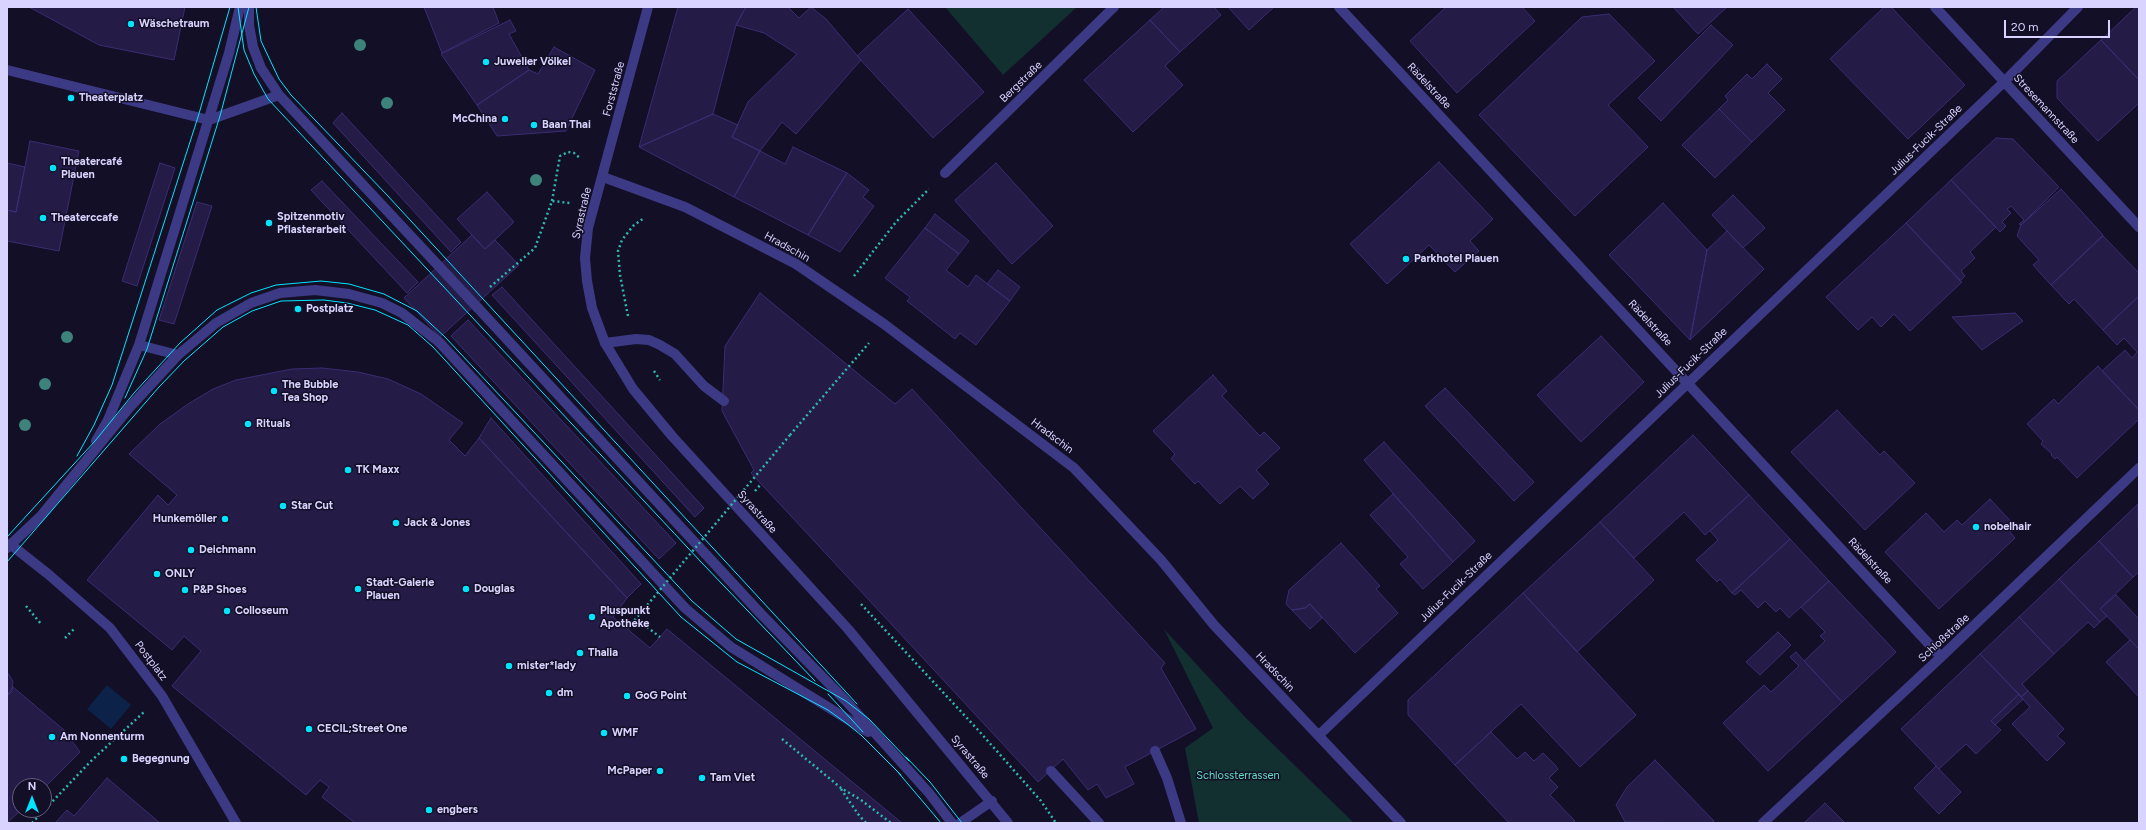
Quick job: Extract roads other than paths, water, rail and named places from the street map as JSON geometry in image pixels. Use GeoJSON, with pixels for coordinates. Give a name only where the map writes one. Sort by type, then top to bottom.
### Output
{"type":"FeatureCollection","features":[{"type":"Feature","properties":{"kind":"street"},"geometry":{"type":"LineString","coordinates":[[84,462],[108,420],[139,345],[209,120],[229,53],[240,7]]}},
{"type":"Feature","properties":{"kind":"street"},"geometry":{"type":"LineString","coordinates":[[249,7],[249,25],[253,47],[261,68],[279,95],[750,603],[846,702],[929,793],[952,823]]}},
{"type":"Feature","properties":{"kind":"street","name":"Forststraße"},"geometry":{"type":"LineString","coordinates":[[603,177],[648,7]]}},
{"type":"Feature","properties":{"kind":"street","name":"Bergstraße"},"geometry":{"type":"LineString","coordinates":[[945,173],[1114,7]]}},
{"type":"Feature","properties":{"kind":"street","name":"Rädelstraße"},"geometry":{"type":"LineString","coordinates":[[1339,7],[1688,382],[1941,657]]}},
{"type":"Feature","properties":{"kind":"street","name":"Stresemannstraße"},"geometry":{"type":"LineString","coordinates":[[1934,7],[2139,228]]}},
{"type":"Feature","properties":{"kind":"street","name":"Julius-Fucik-Straße"},"geometry":{"type":"LineString","coordinates":[[1319,735],[2004,82],[2078,7]]}},
{"type":"Feature","properties":{"kind":"street"},"geometry":{"type":"LineString","coordinates":[[7,70],[209,120],[279,95]]}},
{"type":"Feature","properties":{"kind":"street","name":"Hradschin"},"geometry":{"type":"LineString","coordinates":[[603,177],[685,207],[796,264],[841,294],[1074,468],[1161,560],[1214,625],[1401,823]]}},
{"type":"Feature","properties":{"kind":"street","name":"Syrastraße"},"geometry":{"type":"LineString","coordinates":[[603,177],[588,228],[586,266],[592,308],[605,343],[633,389],[672,436],[852,635],[992,801],[1008,823]]}},
{"type":"Feature","properties":{"kind":"street"},"geometry":{"type":"LineString","coordinates":[[8,546],[40,516],[130,408],[178,355],[216,323],[251,303],[280,293],[315,290],[349,294],[382,303],[412,319],[439,342],[686,608],[731,647],[877,737]]}},
{"type":"Feature","properties":{"kind":"street"},"geometry":{"type":"LineString","coordinates":[[605,343],[636,339],[648,340],[674,354],[704,386],[724,401]]}},
{"type":"Feature","properties":{"kind":"street"},"geometry":{"type":"LineString","coordinates":[[139,345],[178,355]]}},
{"type":"Feature","properties":{"kind":"street","name":"Schloßstraße"},"geometry":{"type":"LineString","coordinates":[[1762,823],[1941,657],[2139,468]]}},
{"type":"Feature","properties":{"kind":"street","name":"Postplatz"},"geometry":{"type":"LineString","coordinates":[[8,546],[48,574],[110,628],[162,696],[236,823]]}},
{"type":"Feature","properties":{"kind":"street"},"geometry":{"type":"LineString","coordinates":[[1155,750],[1167,778],[1181,823]]}},
{"type":"Feature","properties":{"kind":"street"},"geometry":{"type":"LineString","coordinates":[[1051,771],[1092,818],[1099,823]]}},
{"type":"Feature","properties":{"kind":"street"},"geometry":{"type":"LineString","coordinates":[[960,823],[992,801]]}},
{"type":"Feature","properties":{"kind":"water"},"geometry":{"type":"Polygon","coordinates":[[[107,685],[131,705],[111,729],[87,709],[107,685]]]}},
{"type":"Feature","properties":{"kind":"tram line"},"geometry":{"type":"LineString","coordinates":[[77,456],[94,425],[112,385],[198,117],[230,7]]}},
{"type":"Feature","properties":{"kind":"tram line"},"geometry":{"type":"LineString","coordinates":[[238,7],[244,50],[254,74],[268,99],[702,563],[815,681]]}},
{"type":"Feature","properties":{"kind":"tram line"},"geometry":{"type":"LineString","coordinates":[[125,398],[147,349],[220,116],[249,7]]}},
{"type":"Feature","properties":{"kind":"tram line"},"geometry":{"type":"LineString","coordinates":[[256,7],[261,41],[279,79],[291,95],[387,195],[857,704]]}},
{"type":"Feature","properties":{"kind":"tram line"},"geometry":{"type":"LineString","coordinates":[[7,537],[95,441],[134,393],[180,343],[217,310],[251,293],[276,285],[321,281],[349,284],[384,294],[417,311],[445,337],[692,601],[736,639],[846,701],[869,719],[909,761]]}},
{"type":"Feature","properties":{"kind":"tram line"},"geometry":{"type":"LineString","coordinates":[[7,562],[159,387],[184,361],[223,327],[252,311],[281,301],[324,300],[347,303],[375,310],[408,325],[433,347],[681,617],[737,662],[828,710],[861,735],[901,775]]}},
{"type":"Feature","properties":{"kind":"tram line"},"geometry":{"type":"LineString","coordinates":[[828,694],[863,732]]}},
{"type":"Feature","properties":{"kind":"tram line"},"geometry":{"type":"LineString","coordinates":[[906,757],[930,782],[962,823]]}},
{"type":"Feature","properties":{"kind":"tram line"},"geometry":{"type":"LineString","coordinates":[[897,771],[941,823]]}},
{"type":"Feature","properties":{"kind":"place","name":"Wäschetraum"},"geometry":{"type":"Point","coordinates":[131,24]}},
{"type":"Feature","properties":{"kind":"place","name":"Juwelier Völkel"},"geometry":{"type":"Point","coordinates":[486,62]}},
{"type":"Feature","properties":{"kind":"place","name":"Theaterplatz"},"geometry":{"type":"Point","coordinates":[71,98]}},
{"type":"Feature","properties":{"kind":"place","name":"McChina"},"geometry":{"type":"Point","coordinates":[505,119]}},
{"type":"Feature","properties":{"kind":"place","name":"Baan Thai"},"geometry":{"type":"Point","coordinates":[534,125]}},
{"type":"Feature","properties":{"kind":"place","name":"Theatercafé Plauen"},"geometry":{"type":"Point","coordinates":[53,168]}},
{"type":"Feature","properties":{"kind":"place","name":"Theaterccafe"},"geometry":{"type":"Point","coordinates":[43,218]}},
{"type":"Feature","properties":{"kind":"place","name":"Spitzenmotiv Pflasterarbeit"},"geometry":{"type":"Point","coordinates":[269,223]}},
{"type":"Feature","properties":{"kind":"place","name":"Parkhotel Plauen"},"geometry":{"type":"Point","coordinates":[1406,259]}},
{"type":"Feature","properties":{"kind":"place","name":"Postplatz"},"geometry":{"type":"Point","coordinates":[298,309]}},
{"type":"Feature","properties":{"kind":"place","name":"The Bubble Tea Shop"},"geometry":{"type":"Point","coordinates":[274,391]}},
{"type":"Feature","properties":{"kind":"place","name":"Rituals"},"geometry":{"type":"Point","coordinates":[248,424]}},
{"type":"Feature","properties":{"kind":"place","name":"TK Maxx"},"geometry":{"type":"Point","coordinates":[348,470]}},
{"type":"Feature","properties":{"kind":"place","name":"Star Cut"},"geometry":{"type":"Point","coordinates":[283,506]}},
{"type":"Feature","properties":{"kind":"place","name":"Hunkemöller"},"geometry":{"type":"Point","coordinates":[225,519]}},
{"type":"Feature","properties":{"kind":"place","name":"Jack & Jones"},"geometry":{"type":"Point","coordinates":[396,523]}},
{"type":"Feature","properties":{"kind":"place","name":"nobelhair"},"geometry":{"type":"Point","coordinates":[1976,527]}},
{"type":"Feature","properties":{"kind":"place","name":"Deichmann"},"geometry":{"type":"Point","coordinates":[191,550]}},
{"type":"Feature","properties":{"kind":"place","name":"ONLY"},"geometry":{"type":"Point","coordinates":[157,574]}},
{"type":"Feature","properties":{"kind":"place","name":"Stadt-Galerie Plauen"},"geometry":{"type":"Point","coordinates":[358,589]}},
{"type":"Feature","properties":{"kind":"place","name":"Douglas"},"geometry":{"type":"Point","coordinates":[466,589]}},
{"type":"Feature","properties":{"kind":"place","name":"P&P Shoes"},"geometry":{"type":"Point","coordinates":[185,590]}},
{"type":"Feature","properties":{"kind":"place","name":"Colloseum"},"geometry":{"type":"Point","coordinates":[227,611]}},
{"type":"Feature","properties":{"kind":"place","name":"Pluspunkt Apotheke"},"geometry":{"type":"Point","coordinates":[592,617]}},
{"type":"Feature","properties":{"kind":"place","name":"Thalia"},"geometry":{"type":"Point","coordinates":[580,653]}},
{"type":"Feature","properties":{"kind":"place","name":"mister*lady"},"geometry":{"type":"Point","coordinates":[509,666]}},
{"type":"Feature","properties":{"kind":"place","name":"dm"},"geometry":{"type":"Point","coordinates":[549,693]}},
{"type":"Feature","properties":{"kind":"place","name":"GoG Point"},"geometry":{"type":"Point","coordinates":[627,696]}},
{"type":"Feature","properties":{"kind":"place","name":"CECIL;Street One"},"geometry":{"type":"Point","coordinates":[309,729]}},
{"type":"Feature","properties":{"kind":"place","name":"WMF"},"geometry":{"type":"Point","coordinates":[604,733]}},
{"type":"Feature","properties":{"kind":"place","name":"Am Nonnenturm"},"geometry":{"type":"Point","coordinates":[52,737]}},
{"type":"Feature","properties":{"kind":"place","name":"Begegnung"},"geometry":{"type":"Point","coordinates":[124,759]}},
{"type":"Feature","properties":{"kind":"place","name":"McPaper"},"geometry":{"type":"Point","coordinates":[660,771]}},
{"type":"Feature","properties":{"kind":"place","name":"Tam Viet"},"geometry":{"type":"Point","coordinates":[702,778]}},
{"type":"Feature","properties":{"kind":"place","name":"engbers"},"geometry":{"type":"Point","coordinates":[429,810]}},
{"type":"Feature","properties":{"kind":"park label","name":"Schlossterrassen"},"geometry":{"type":"Point","coordinates":[1238,776]}}]}
